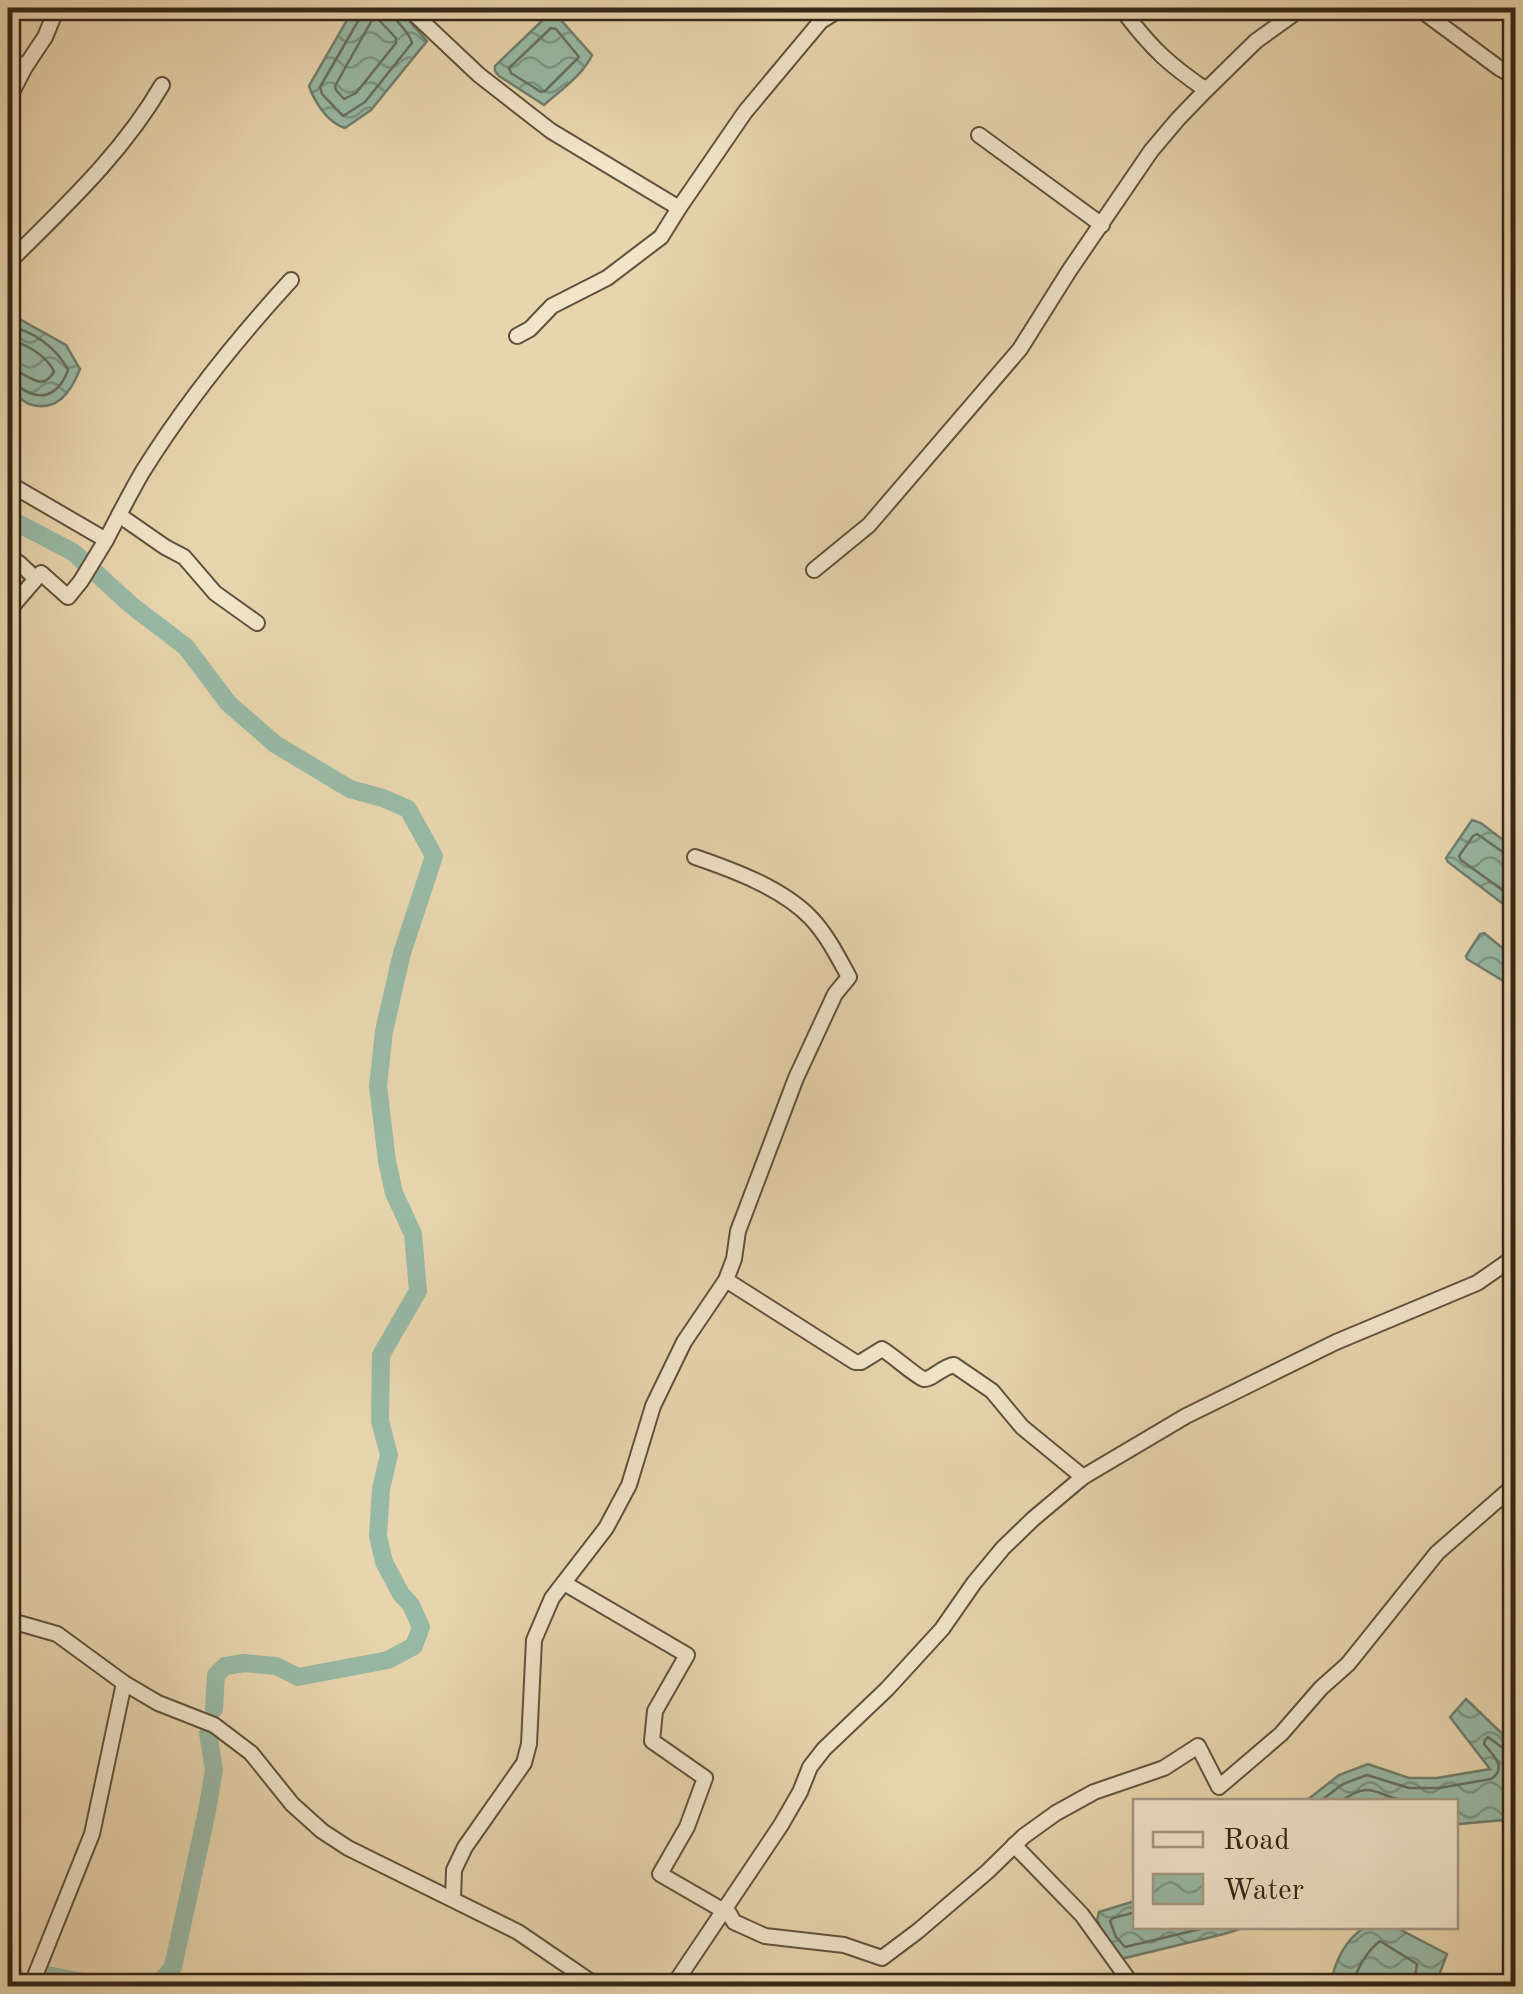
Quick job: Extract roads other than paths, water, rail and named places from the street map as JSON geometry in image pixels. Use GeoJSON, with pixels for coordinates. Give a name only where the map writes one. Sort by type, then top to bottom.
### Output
{"type":"FeatureCollection","features":[{"type":"Feature","properties":{"kind":"street"},"geometry":{"type":"LineString","coordinates":[[8,100],[46,38],[57,8]]}},
{"type":"Feature","properties":{"kind":"street"},"geometry":{"type":"LineString","coordinates":[[408,8],[478,75],[551,131],[679,208]]}},
{"type":"Feature","properties":{"kind":"street"},"geometry":{"type":"LineString","coordinates":[[517,336],[530,329],[552,306],[608,278],[661,236],[745,112],[821,21],[842,8]]}},
{"type":"Feature","properties":{"kind":"street"},"geometry":{"type":"LineString","coordinates":[[1128,8],[1156,52],[1206,90]]}},
{"type":"Feature","properties":{"kind":"street"},"geometry":{"type":"LineString","coordinates":[[814,570],[868,525],[1020,348],[1151,151],[1178,119],[1256,41],[1302,8]]}},
{"type":"Feature","properties":{"kind":"street"},"geometry":{"type":"LineString","coordinates":[[1418,8],[1499,68],[1516,75]]}},
{"type":"Feature","properties":{"kind":"street"},"geometry":{"type":"LineString","coordinates":[[8,58],[25,67]]}},
{"type":"Feature","properties":{"kind":"street"},"geometry":{"type":"LineString","coordinates":[[8,263],[95,177],[143,117],[162,84]]}},
{"type":"Feature","properties":{"kind":"street"},"geometry":{"type":"LineString","coordinates":[[980,135],[1102,225]]}},
{"type":"Feature","properties":{"kind":"street"},"geometry":{"type":"LineString","coordinates":[[8,611],[41,574],[68,597],[106,540],[142,472],[198,391],[240,336],[291,280]]}},
{"type":"Feature","properties":{"kind":"street"},"geometry":{"type":"LineString","coordinates":[[8,483],[106,540]]}},
{"type":"Feature","properties":{"kind":"street"},"geometry":{"type":"LineString","coordinates":[[120,514],[184,557],[215,592],[256,623]]}},
{"type":"Feature","properties":{"kind":"street"},"geometry":{"type":"LineString","coordinates":[[8,558],[19,562],[35,578]]}},
{"type":"Feature","properties":{"kind":"street"},"geometry":{"type":"LineString","coordinates":[[453,1899],[454,1870],[465,1847],[524,1763],[530,1744],[534,1640],[552,1598],[616,1513],[629,1486],[652,1406],[684,1342],[726,1280],[738,1231],[796,1078],[835,994],[849,977],[811,918],[792,902],[742,873],[695,857]]}},
{"type":"Feature","properties":{"kind":"street"},"geometry":{"type":"LineString","coordinates":[[673,1986],[781,1824],[810,1767],[942,1628],[1002,1548],[1084,1477],[1186,1416],[1336,1342],[1476,1282],[1516,1256]]}},
{"type":"Feature","properties":{"kind":"street"},"geometry":{"type":"LineString","coordinates":[[726,1280],[855,1362],[862,1362],[882,1349],[924,1379],[942,1367],[954,1366],[992,1390],[1022,1427],[1084,1477]]}},
{"type":"Feature","properties":{"kind":"street"},"geometry":{"type":"LineString","coordinates":[[564,1583],[688,1655],[655,1712],[652,1741],[705,1778],[687,1827],[660,1874],[725,1909],[734,1922],[765,1936],[844,1945],[882,1958],[1056,1812],[1094,1792],[1164,1768],[1198,1746],[1220,1787],[1281,1734],[1348,1664],[1437,1553],[1516,1484]]}},
{"type":"Feature","properties":{"kind":"street"},"geometry":{"type":"LineString","coordinates":[[8,1620],[57,1634],[158,1703],[214,1725],[240,1742],[292,1804],[322,1832],[518,1932],[597,1986]]}},
{"type":"Feature","properties":{"kind":"street"},"geometry":{"type":"LineString","coordinates":[[32,1986],[92,1834],[124,1683]]}},
{"type":"Feature","properties":{"kind":"street"},"geometry":{"type":"LineString","coordinates":[[1014,1845],[1082,1915],[1133,1986]]}},
{"type":"Feature","properties":{"kind":"water"},"geometry":{"type":"Polygon","coordinates":[[[354,8],[398,8],[427,41],[371,110],[345,128],[323,112],[309,86],[354,8]]]}},
{"type":"Feature","properties":{"kind":"water"},"geometry":{"type":"Polygon","coordinates":[[[553,15],[592,55],[577,76],[544,105],[499,76],[495,66],[547,16],[553,15]]]}},
{"type":"Feature","properties":{"kind":"water"},"geometry":{"type":"Polygon","coordinates":[[[14,316],[66,345],[80,369],[67,393],[48,406],[29,404],[8,389],[8,317],[14,316]]]}},
{"type":"Feature","properties":{"kind":"water"},"geometry":{"type":"Polygon","coordinates":[[[1472,820],[1515,849],[1515,913],[1446,858],[1472,820]]]}},
{"type":"Feature","properties":{"kind":"water"},"geometry":{"type":"Polygon","coordinates":[[[1484,933],[1515,958],[1515,988],[1467,959],[1484,933]]]}},
{"type":"Feature","properties":{"kind":"water"},"geometry":{"type":"Polygon","coordinates":[[[1466,1699],[1515,1746],[1515,1819],[1458,1825],[1458,1799],[1309,1799],[1339,1775],[1368,1764],[1409,1778],[1437,1778],[1490,1769],[1450,1717],[1466,1699]]]}},
{"type":"Feature","properties":{"kind":"water"},"geometry":{"type":"Polygon","coordinates":[[[1133,1902],[1133,1929],[1240,1929],[1121,1959],[1097,1920],[1099,1912],[1133,1902]]]}},
{"type":"Feature","properties":{"kind":"water"},"geometry":{"type":"Polygon","coordinates":[[[1363,1929],[1399,1929],[1447,1954],[1435,1986],[1331,1986],[1342,1952],[1363,1929]]]}},
{"type":"Feature","properties":{"kind":"waterway"},"geometry":{"type":"LineString","coordinates":[[8,518],[73,552],[131,605],[186,647],[228,703],[275,744],[350,789],[408,809],[434,856],[402,953],[384,1031],[378,1086],[394,1193],[413,1234],[418,1291],[381,1355],[380,1421],[389,1455],[381,1489],[378,1536],[384,1562],[421,1627],[414,1646],[388,1660],[298,1677],[276,1666],[225,1666],[216,1675],[214,1709]]}},
{"type":"Feature","properties":{"kind":"waterway"},"geometry":{"type":"LineString","coordinates":[[157,1986],[173,1967],[207,1811],[214,1770],[208,1733]]}},
{"type":"Feature","properties":{"kind":"waterway"},"geometry":{"type":"LineString","coordinates":[[8,1982],[14,1973]]}},
{"type":"Feature","properties":{"kind":"waterway"},"geometry":{"type":"LineString","coordinates":[[47,1975],[105,1986]]}}]}
